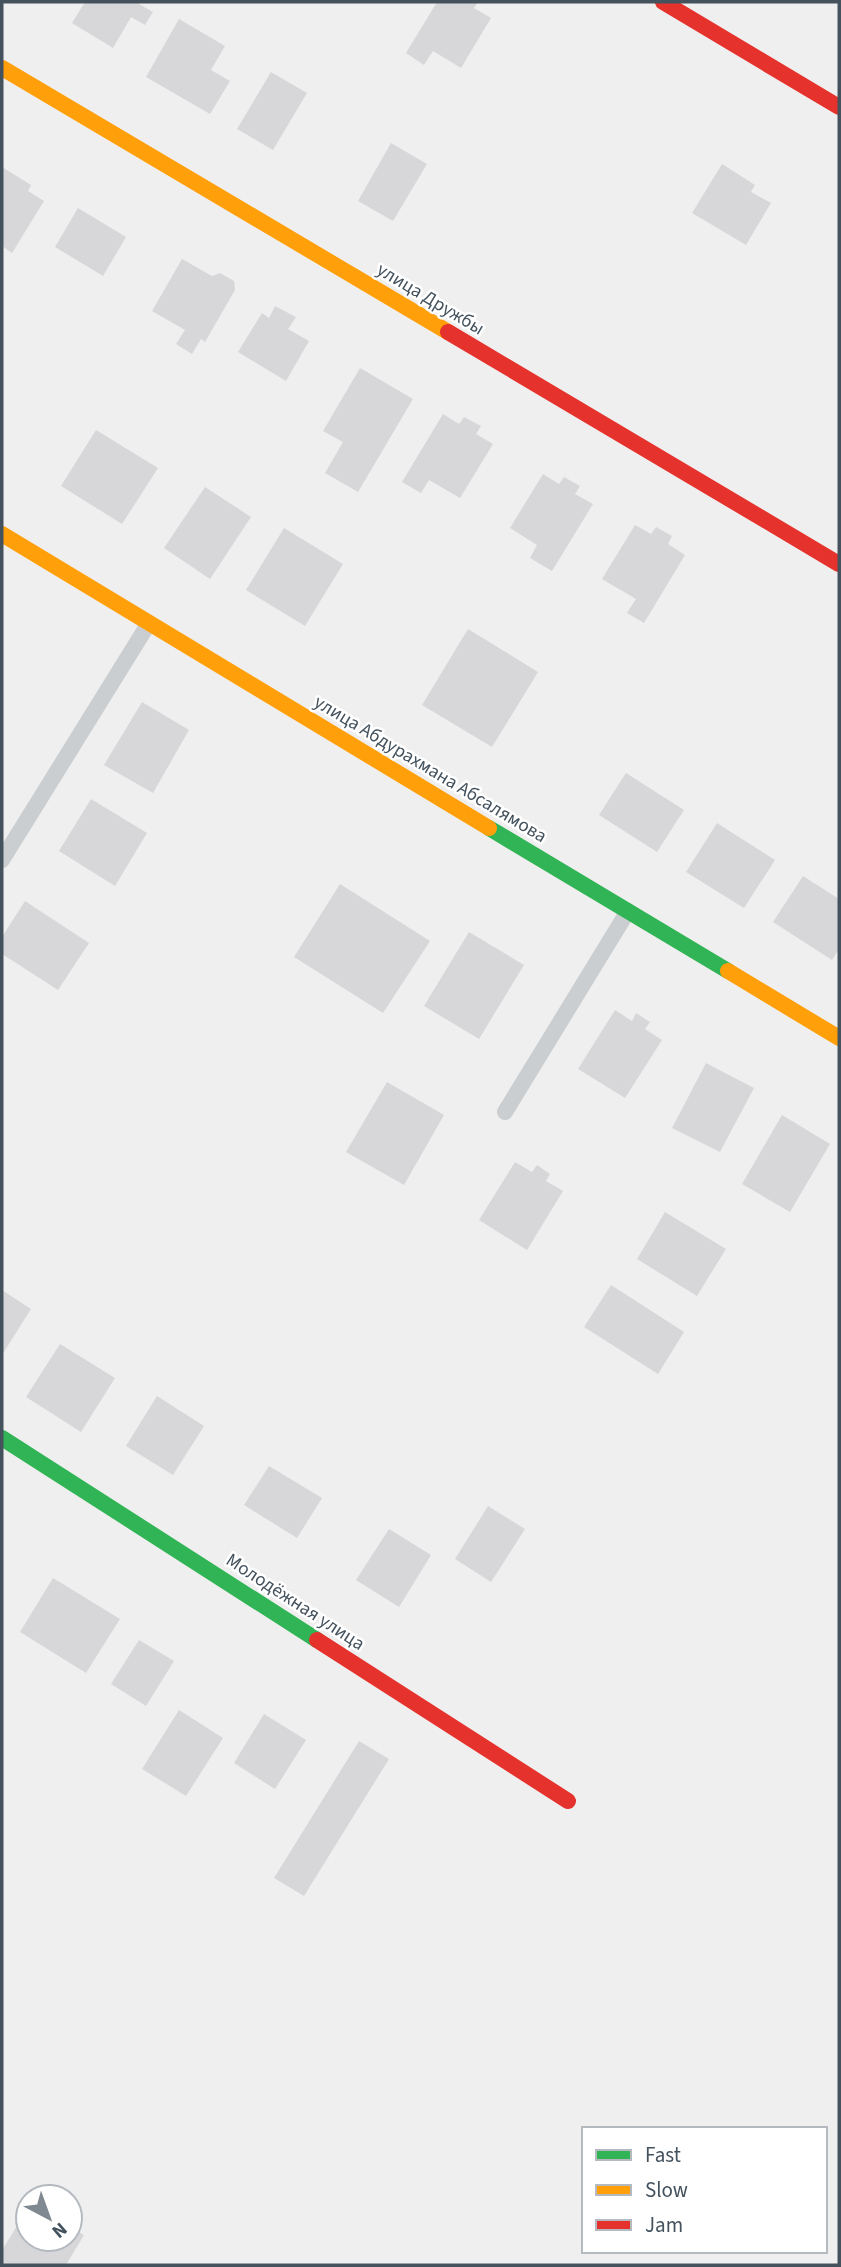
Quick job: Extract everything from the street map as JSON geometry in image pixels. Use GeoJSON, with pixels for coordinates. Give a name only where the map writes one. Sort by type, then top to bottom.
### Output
{"type":"FeatureCollection","features":[{"type":"Feature","properties":{"kind":"street"},"geometry":{"type":"LineString","coordinates":[[663,2],[839,107]]}},
{"type":"Feature","properties":{"kind":"street","name":"улица Дружбы"},"geometry":{"type":"LineString","coordinates":[[2,68],[839,564]]}},
{"type":"Feature","properties":{"kind":"street","name":"улица Абдурахмана Абсалямова"},"geometry":{"type":"LineString","coordinates":[[2,534],[839,1038]]}},
{"type":"Feature","properties":{"kind":"street","name":"Молодёжная улица"},"geometry":{"type":"LineString","coordinates":[[2,1438],[568,1801]]}},
{"type":"Feature","properties":{"kind":"lane"},"geometry":{"type":"LineString","coordinates":[[2,860],[149,623]]}},
{"type":"Feature","properties":{"kind":"lane"},"geometry":{"type":"LineString","coordinates":[[505,1112],[629,911]]}},
{"type":"Feature","properties":{"kind":"building"},"geometry":{"type":"Polygon","coordinates":[[[85,2],[140,2],[139,4],[153,12],[145,25],[131,17],[113,48],[72,23],[85,2]]]}},
{"type":"Feature","properties":{"kind":"building"},"geometry":{"type":"Polygon","coordinates":[[[437,2],[478,2],[474,8],[491,18],[461,68],[433,51],[424,65],[406,53],[437,2]]]}},
{"type":"Feature","properties":{"kind":"building"},"geometry":{"type":"Polygon","coordinates":[[[179,19],[225,46],[211,70],[230,81],[210,114],[146,77],[179,19]]]}},
{"type":"Feature","properties":{"kind":"building"},"geometry":{"type":"Polygon","coordinates":[[[271,72],[307,93],[273,150],[237,129],[271,72]]]}},
{"type":"Feature","properties":{"kind":"building"},"geometry":{"type":"Polygon","coordinates":[[[391,143],[427,164],[393,221],[358,201],[391,143]]]}},
{"type":"Feature","properties":{"kind":"building"},"geometry":{"type":"Polygon","coordinates":[[[722,164],[755,185],[751,192],[771,203],[746,245],[692,213],[722,164]]]}},
{"type":"Feature","properties":{"kind":"building"},"geometry":{"type":"Polygon","coordinates":[[[2,167],[31,185],[28,191],[44,201],[12,253],[2,246],[2,167]]]}},
{"type":"Feature","properties":{"kind":"building"},"geometry":{"type":"Polygon","coordinates":[[[78,208],[126,237],[103,276],[55,247],[78,208]]]}},
{"type":"Feature","properties":{"kind":"building"},"geometry":{"type":"Polygon","coordinates":[[[182,259],[212,276],[220,273],[234,281],[235,290],[205,342],[201,339],[192,354],[176,344],[185,330],[152,311],[182,259]]]}},
{"type":"Feature","properties":{"kind":"building"},"geometry":{"type":"Polygon","coordinates":[[[275,306],[296,317],[288,329],[309,341],[286,381],[238,352],[262,313],[269,318],[275,306]]]}},
{"type":"Feature","properties":{"kind":"building"},"geometry":{"type":"Polygon","coordinates":[[[360,368],[413,399],[358,492],[325,473],[343,442],[323,431],[360,368]]]}},
{"type":"Feature","properties":{"kind":"building"},"geometry":{"type":"Polygon","coordinates":[[[443,414],[459,424],[464,417],[481,426],[476,434],[493,444],[460,498],[429,480],[421,493],[402,482],[443,414]]]}},
{"type":"Feature","properties":{"kind":"building"},"geometry":{"type":"Polygon","coordinates":[[[96,430],[158,468],[122,524],[61,486],[96,430]]]}},
{"type":"Feature","properties":{"kind":"building"},"geometry":{"type":"Polygon","coordinates":[[[543,474],[559,484],[564,477],[580,486],[575,494],[593,504],[552,571],[530,558],[537,545],[510,528],[543,474]]]}},
{"type":"Feature","properties":{"kind":"building"},"geometry":{"type":"Polygon","coordinates":[[[205,487],[251,517],[210,579],[164,548],[205,487]]]}},
{"type":"Feature","properties":{"kind":"building"},"geometry":{"type":"Polygon","coordinates":[[[635,525],[651,534],[656,527],[672,536],[668,544],[685,555],[644,623],[627,613],[636,599],[602,579],[635,525]]]}},
{"type":"Feature","properties":{"kind":"building"},"geometry":{"type":"Polygon","coordinates":[[[284,528],[343,564],[305,626],[246,590],[284,528]]]}},
{"type":"Feature","properties":{"kind":"building"},"geometry":{"type":"Polygon","coordinates":[[[468,629],[538,672],[492,747],[422,705],[468,629]]]}},
{"type":"Feature","properties":{"kind":"building"},"geometry":{"type":"Polygon","coordinates":[[[142,702],[189,730],[153,793],[104,765],[142,702]]]}},
{"type":"Feature","properties":{"kind":"building"},"geometry":{"type":"Polygon","coordinates":[[[626,773],[684,810],[657,852],[599,815],[626,773]]]}},
{"type":"Feature","properties":{"kind":"building"},"geometry":{"type":"Polygon","coordinates":[[[91,799],[147,833],[115,886],[59,851],[91,799]]]}},
{"type":"Feature","properties":{"kind":"building"},"geometry":{"type":"Polygon","coordinates":[[[717,823],[775,860],[744,908],[686,872],[717,823]]]}},
{"type":"Feature","properties":{"kind":"building"},"geometry":{"type":"Polygon","coordinates":[[[803,876],[839,899],[839,949],[832,960],[773,922],[803,876]]]}},
{"type":"Feature","properties":{"kind":"building"},"geometry":{"type":"Polygon","coordinates":[[[340,884],[430,941],[383,1013],[294,957],[340,884]]]}},
{"type":"Feature","properties":{"kind":"building"},"geometry":{"type":"Polygon","coordinates":[[[25,901],[89,943],[58,990],[2,954],[2,937],[25,901]]]}},
{"type":"Feature","properties":{"kind":"building"},"geometry":{"type":"Polygon","coordinates":[[[469,932],[524,965],[479,1039],[424,1006],[469,932]]]}},
{"type":"Feature","properties":{"kind":"building"},"geometry":{"type":"Polygon","coordinates":[[[615,1010],[632,1021],[636,1013],[650,1022],[645,1029],[662,1040],[625,1098],[578,1069],[615,1010]]]}},
{"type":"Feature","properties":{"kind":"building"},"geometry":{"type":"Polygon","coordinates":[[[706,1063],[754,1088],[720,1152],[672,1128],[706,1063]]]}},
{"type":"Feature","properties":{"kind":"building"},"geometry":{"type":"Polygon","coordinates":[[[387,1082],[444,1115],[404,1185],[346,1152],[387,1082]]]}},
{"type":"Feature","properties":{"kind":"building"},"geometry":{"type":"Polygon","coordinates":[[[782,1115],[830,1144],[790,1212],[742,1184],[782,1115]]]}},
{"type":"Feature","properties":{"kind":"building"},"geometry":{"type":"Polygon","coordinates":[[[515,1162],[532,1172],[537,1165],[550,1174],[546,1181],[563,1191],[527,1250],[479,1220],[515,1162]]]}},
{"type":"Feature","properties":{"kind":"building"},"geometry":{"type":"Polygon","coordinates":[[[665,1212],[726,1249],[697,1296],[637,1259],[665,1212]]]}},
{"type":"Feature","properties":{"kind":"building"},"geometry":{"type":"Polygon","coordinates":[[[611,1285],[684,1332],[658,1374],[584,1327],[611,1285]]]}},
{"type":"Feature","properties":{"kind":"building"},"geometry":{"type":"Polygon","coordinates":[[[2,1290],[31,1309],[2,1355],[2,1290]]]}},
{"type":"Feature","properties":{"kind":"building"},"geometry":{"type":"Polygon","coordinates":[[[60,1344],[115,1378],[81,1432],[26,1397],[60,1344]]]}},
{"type":"Feature","properties":{"kind":"building"},"geometry":{"type":"Polygon","coordinates":[[[157,1396],[204,1426],[173,1475],[126,1446],[157,1396]]]}},
{"type":"Feature","properties":{"kind":"building"},"geometry":{"type":"Polygon","coordinates":[[[269,1466],[322,1498],[297,1538],[244,1505],[269,1466]]]}},
{"type":"Feature","properties":{"kind":"building"},"geometry":{"type":"Polygon","coordinates":[[[488,1506],[525,1529],[491,1582],[455,1559],[488,1506]]]}},
{"type":"Feature","properties":{"kind":"building"},"geometry":{"type":"Polygon","coordinates":[[[389,1529],[431,1555],[399,1607],[356,1580],[389,1529]]]}},
{"type":"Feature","properties":{"kind":"building"},"geometry":{"type":"Polygon","coordinates":[[[53,1578],[120,1619],[86,1673],[20,1632],[53,1578]]]}},
{"type":"Feature","properties":{"kind":"building"},"geometry":{"type":"Polygon","coordinates":[[[139,1640],[174,1661],[146,1706],[111,1684],[139,1640]]]}},
{"type":"Feature","properties":{"kind":"building"},"geometry":{"type":"Polygon","coordinates":[[[179,1710],[223,1738],[186,1796],[142,1769],[179,1710]]]}},
{"type":"Feature","properties":{"kind":"building"},"geometry":{"type":"Polygon","coordinates":[[[264,1714],[306,1740],[275,1789],[234,1763],[264,1714]]]}},
{"type":"Feature","properties":{"kind":"building"},"geometry":{"type":"Polygon","coordinates":[[[359,1741],[389,1759],[304,1896],[274,1878],[359,1741]]]}},
{"type":"Feature","properties":{"kind":"building"},"geometry":{"type":"Polygon","coordinates":[[[14,2231],[14,2253],[73,2253],[66,2265],[2,2265],[2,2250],[14,2231]]]}},
{"type":"Feature","properties":{"kind":"traffic: fast"},"geometry":{"type":"LineString","coordinates":[[489,828],[728,971]]}},
{"type":"Feature","properties":{"kind":"traffic: fast"},"geometry":{"type":"LineString","coordinates":[[2,1438],[317,1640]]}},
{"type":"Feature","properties":{"kind":"traffic: slow"},"geometry":{"type":"LineString","coordinates":[[2,68],[448,332]]}},
{"type":"Feature","properties":{"kind":"traffic: slow"},"geometry":{"type":"LineString","coordinates":[[2,534],[489,828]]}},
{"type":"Feature","properties":{"kind":"traffic: slow"},"geometry":{"type":"LineString","coordinates":[[728,971],[839,1038]]}},
{"type":"Feature","properties":{"kind":"traffic: jam"},"geometry":{"type":"LineString","coordinates":[[663,2],[839,107]]}},
{"type":"Feature","properties":{"kind":"traffic: jam"},"geometry":{"type":"LineString","coordinates":[[448,332],[839,564]]}},
{"type":"Feature","properties":{"kind":"traffic: jam"},"geometry":{"type":"LineString","coordinates":[[317,1640],[568,1801]]}}]}
